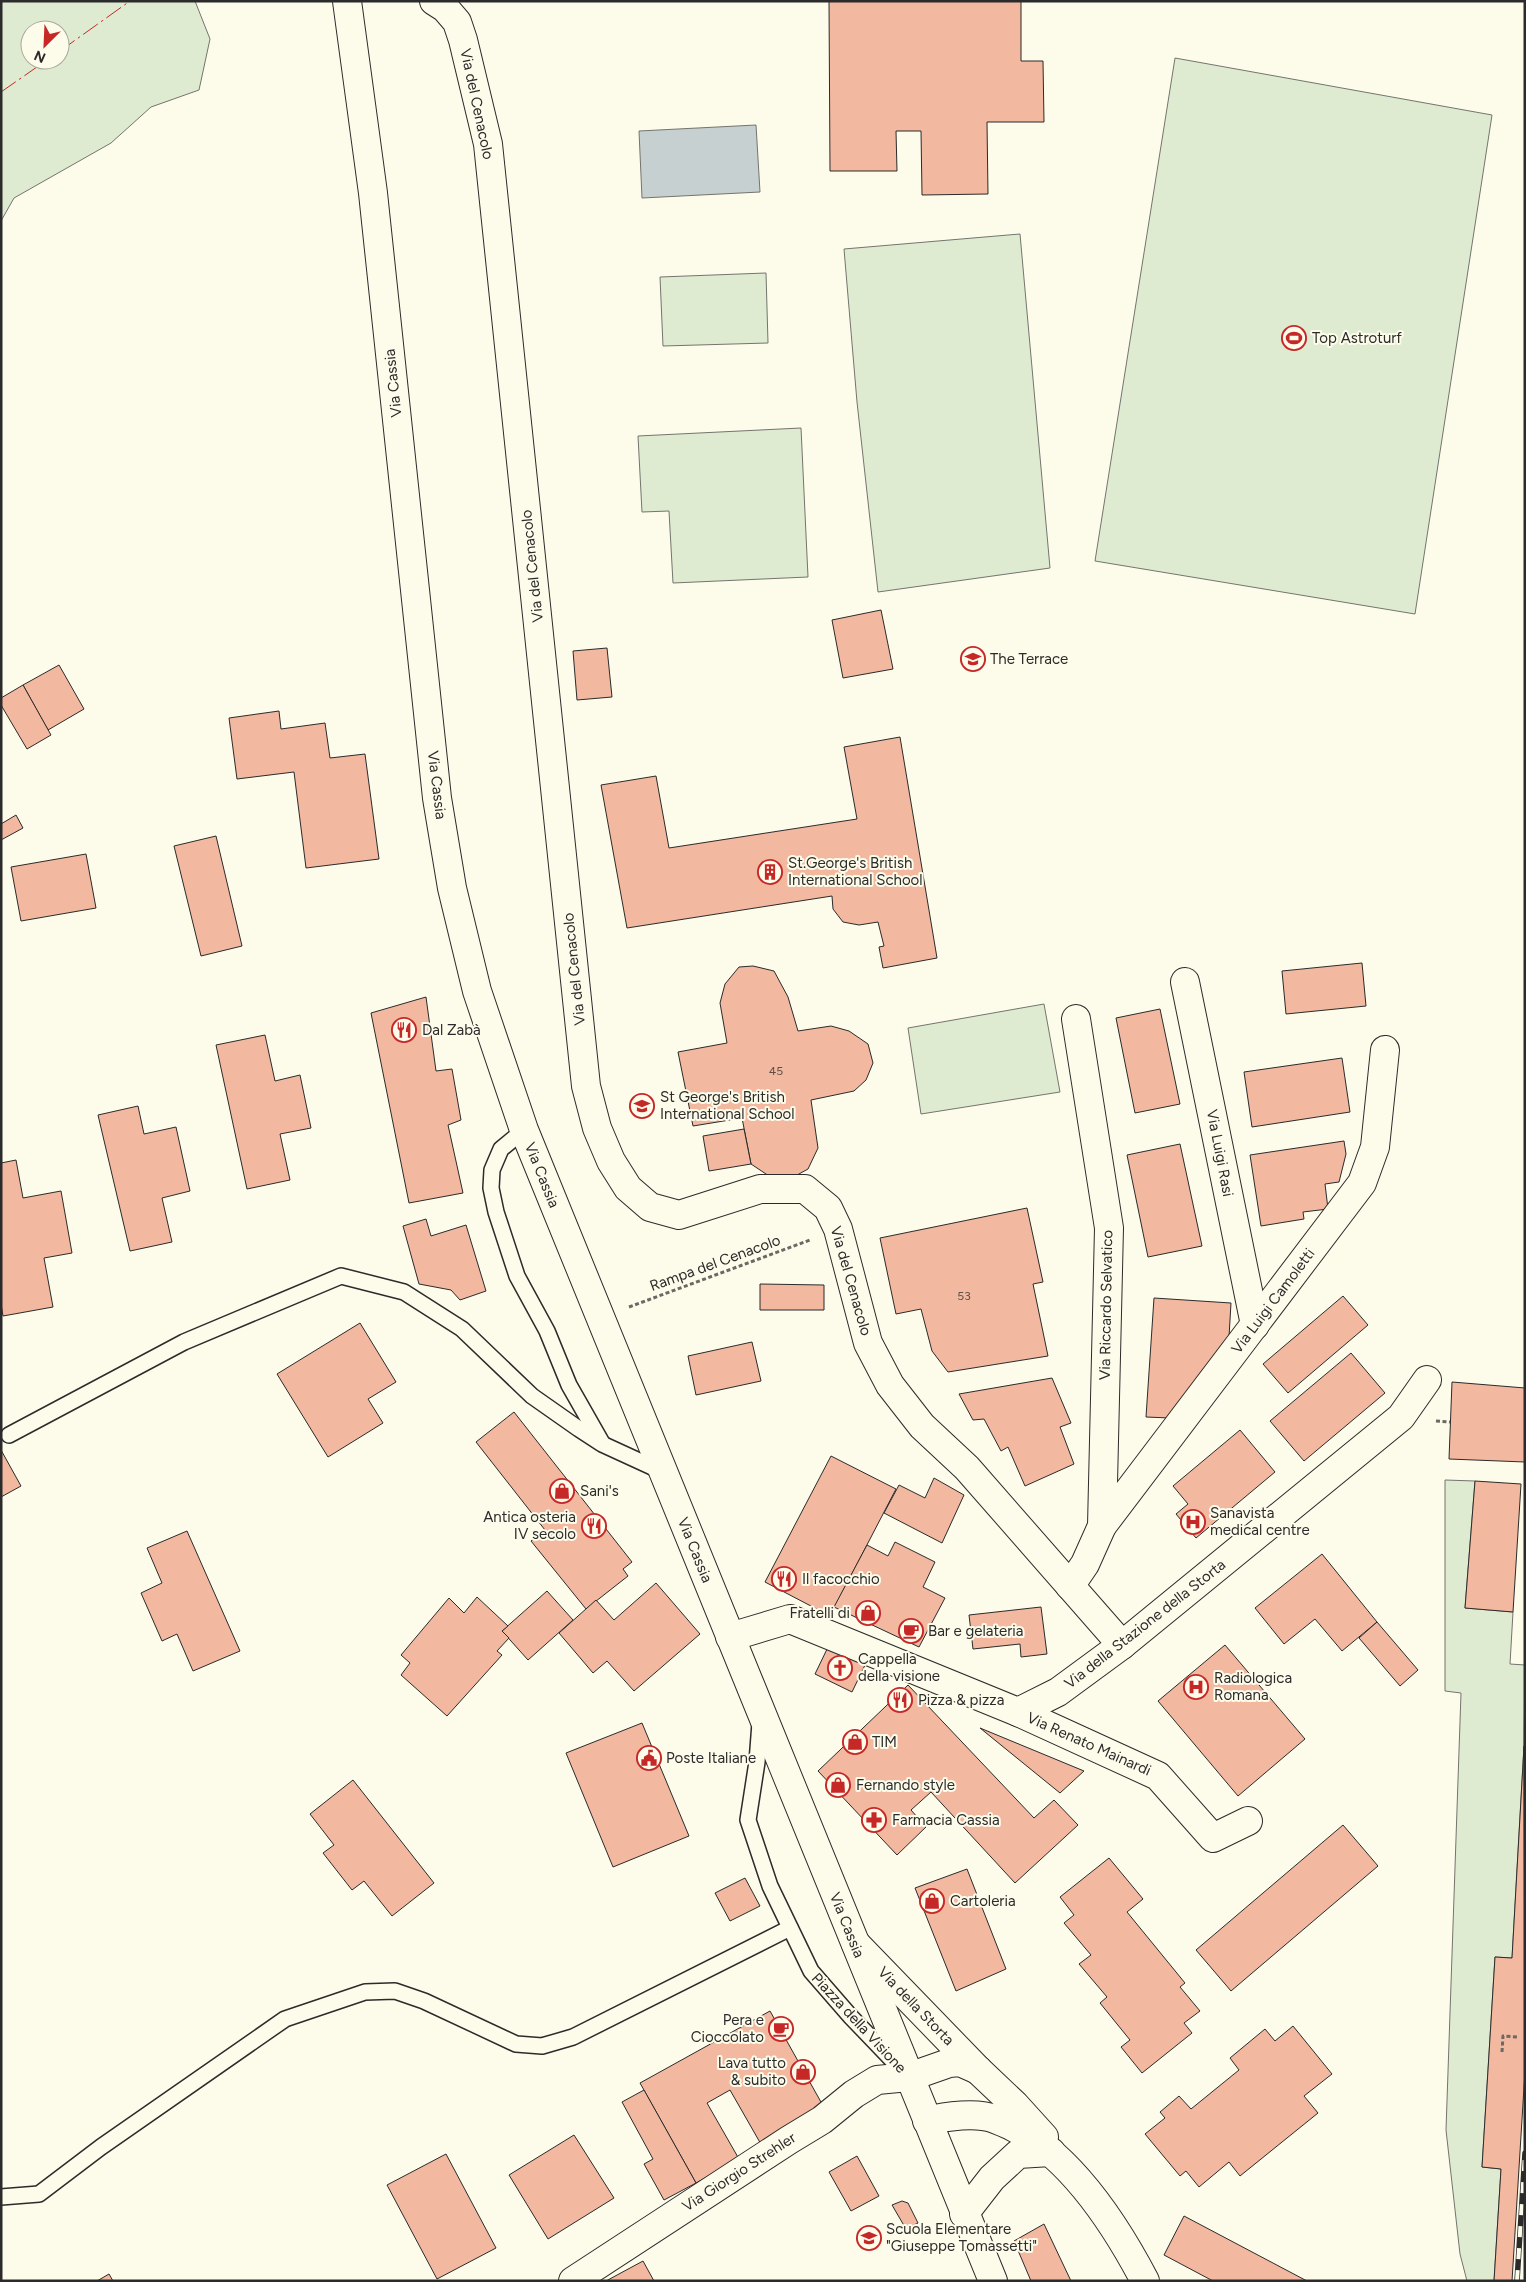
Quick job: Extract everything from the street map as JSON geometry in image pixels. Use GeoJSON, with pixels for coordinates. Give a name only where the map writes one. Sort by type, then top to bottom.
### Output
{"type":"FeatureCollection","features":[{"type":"Feature","properties":{"kind":"street","name":"Via Cassia"},"geometry":{"type":"LineString","coordinates":[[348,1],[373,193],[437,798],[452,888],[472,973],[524,1130],[626,1376],[730,1637],[964,2214],[993,2281]]}},
{"type":"Feature","properties":{"kind":"street","name":"Via del Cenacolo"},"geometry":{"type":"LineString","coordinates":[[434,1],[445,8],[457,22],[488,144],[585,1078],[602,1144],[619,1176],[633,1193],[650,1206],[679,1215],[760,1189],[805,1189],[828,1208],[838,1229],[868,1343],[890,1385],[922,1426],[967,1468],[1122,1645]]}},
{"type":"Feature","properties":{"kind":"street","name":"Via Luigi Rasi"},"geometry":{"type":"LineString","coordinates":[[1185,982],[1255,1325]]}},
{"type":"Feature","properties":{"kind":"street","name":"Via Riccardo Selvatico"},"geometry":{"type":"LineString","coordinates":[[1070,1586],[1085,1564],[1102,1526],[1109,1228],[1076,1019]]}},
{"type":"Feature","properties":{"kind":"street","name":"Via Luigi Camoletti"},"geometry":{"type":"LineString","coordinates":[[1102,1526],[1362,1183],[1374,1147],[1386,1050]]}},
{"type":"Feature","properties":{"kind":"street","name":"Via della Stazione della Storta"},"geometry":{"type":"LineString","coordinates":[[1018,1712],[1058,1692],[1122,1645],[1401,1417],[1427,1380]]}},
{"type":"Feature","properties":{"kind":"street"},"geometry":{"type":"LineString","coordinates":[[730,1637],[790,1619],[1018,1712]]}},
{"type":"Feature","properties":{"kind":"street","name":"Via Renato Mainardi"},"geometry":{"type":"LineString","coordinates":[[1018,1712],[1158,1776],[1213,1838],[1248,1821]]}},
{"type":"Feature","properties":{"kind":"street","name":"Via della Storta"},"geometry":{"type":"LineString","coordinates":[[854,1942],[978,2070],[1015,2105],[1043,2136],[1051,2152]]}},
{"type":"Feature","properties":{"kind":"street","name":"Via della Storta"},"geometry":{"type":"LineString","coordinates":[[909,2077],[949,2063],[960,2062],[978,2070]]}},
{"type":"Feature","properties":{"kind":"street","name":"Via Giorgio Strehler"},"geometry":{"type":"LineString","coordinates":[[574,2281],[822,2120],[877,2080],[909,2077]]}},
{"type":"Feature","properties":{"kind":"street","name":"Via della Storta"},"geometry":{"type":"LineString","coordinates":[[927,2121],[970,2116],[994,2118],[1028,2136],[1051,2152],[1098,2205],[1130,2253],[1145,2281]]}},
{"type":"Feature","properties":{"kind":"street"},"geometry":{"type":"LineString","coordinates":[[964,2214],[992,2178],[1018,2154],[1051,2152]]}},
{"type":"Feature","properties":{"kind":"lane"},"geometry":{"type":"LineString","coordinates":[[524,1130],[501,1149],[492,1170],[491,1188],[496,1212],[518,1276],[547,1330],[569,1385],[602,1444]]}},
{"type":"Feature","properties":{"kind":"lane"},"geometry":{"type":"LineString","coordinates":[[9,1435],[184,1342],[341,1276],[404,1292],[462,1329],[532,1396],[602,1444],[664,1472]]}},
{"type":"Feature","properties":{"kind":"lane","name":"Piazza della Visione"},"geometry":{"type":"LineString","coordinates":[[761,1712],[757,1762],[748,1820],[770,1886],[811,1971],[851,2017],[909,2077]]}},
{"type":"Feature","properties":{"kind":"lane"},"geometry":{"type":"LineString","coordinates":[[1,2197],[39,2194],[101,2147],[284,2019],[364,1992],[394,1991],[424,2001],[516,2044],[542,2046],[572,2038],[790,1928]]}},
{"type":"Feature","properties":{"kind":"path","name":"Rampa del Cenacolo"},"geometry":{"type":"LineString","coordinates":[[600,1317],[838,1229]]}},
{"type":"Feature","properties":{"kind":"path"},"geometry":{"type":"LineString","coordinates":[[1502,2052],[1503,2036],[1517,2037]]}},
{"type":"Feature","properties":{"kind":"green space"},"geometry":{"type":"Polygon","coordinates":[[[1,1],[195,1],[210,39],[199,90],[151,107],[111,143],[14,198],[1,221],[1,1]]]}},
{"type":"Feature","properties":{"kind":"green space","name":"Top Astroturf"},"geometry":{"type":"Polygon","coordinates":[[[1175,58],[1492,115],[1415,614],[1095,561],[1175,58]]]}},
{"type":"Feature","properties":{"kind":"green space"},"geometry":{"type":"Polygon","coordinates":[[[1020,234],[1050,568],[878,592],[857,402],[844,249],[1020,234]]]}},
{"type":"Feature","properties":{"kind":"green space"},"geometry":{"type":"Polygon","coordinates":[[[766,273],[768,343],[663,346],[660,277],[766,273]]]}},
{"type":"Feature","properties":{"kind":"green space"},"geometry":{"type":"Polygon","coordinates":[[[801,428],[808,577],[673,583],[669,511],[642,512],[638,436],[801,428]]]}},
{"type":"Feature","properties":{"kind":"green space"},"geometry":{"type":"Polygon","coordinates":[[[1044,1004],[1060,1092],[921,1114],[908,1028],[1044,1004]]]}},
{"type":"Feature","properties":{"kind":"green space"},"geometry":{"type":"Polygon","coordinates":[[[1445,1480],[1475,1481],[1465,1608],[1513,1612],[1510,1664],[1525,1665],[1524,1746],[1512,1958],[1495,1957],[1482,2167],[1501,2169],[1494,2281],[1467,2281],[1460,2254],[1446,2130],[1461,1693],[1445,1691],[1445,1480]]]}},
{"type":"Feature","properties":{"kind":"shaded area"},"geometry":{"type":"Polygon","coordinates":[[[756,125],[760,192],[642,198],[639,131],[756,125]]]}},
{"type":"Feature","properties":{"kind":"building"},"geometry":{"type":"Polygon","coordinates":[[[829,1],[1021,1],[1021,61],[1043,61],[1044,122],[987,122],[988,194],[922,195],[921,131],[896,131],[897,171],[830,171],[829,1]]]}},
{"type":"Feature","properties":{"kind":"building"},"geometry":{"type":"Polygon","coordinates":[[[881,610],[893,669],[843,678],[832,620],[881,610]]]}},
{"type":"Feature","properties":{"kind":"building"},"geometry":{"type":"Polygon","coordinates":[[[607,648],[612,697],[577,700],[573,651],[607,648]]]}},
{"type":"Feature","properties":{"kind":"building"},"geometry":{"type":"Polygon","coordinates":[[[59,665],[84,709],[48,730],[23,685],[59,665]]]}},
{"type":"Feature","properties":{"kind":"building"},"geometry":{"type":"Polygon","coordinates":[[[23,685],[51,735],[27,749],[1,705],[1,698],[23,685]]]}},
{"type":"Feature","properties":{"kind":"building"},"geometry":{"type":"Polygon","coordinates":[[[279,711],[281,729],[325,723],[330,758],[365,754],[379,859],[306,868],[294,772],[237,779],[229,718],[279,711]]]}},
{"type":"Feature","properties":{"kind":"building","name":"St.George's British International School"},"geometry":{"type":"Polygon","coordinates":[[[900,737],[937,958],[883,968],[879,947],[884,946],[878,922],[859,925],[843,922],[833,909],[832,896],[627,928],[601,785],[656,776],[669,848],[857,819],[844,747],[900,737]]]}},
{"type":"Feature","properties":{"kind":"building"},"geometry":{"type":"Polygon","coordinates":[[[16,815],[23,828],[1,840],[1,824],[16,815]]]}},
{"type":"Feature","properties":{"kind":"building"},"geometry":{"type":"Polygon","coordinates":[[[216,836],[242,946],[201,956],[174,846],[216,836]]]}},
{"type":"Feature","properties":{"kind":"building"},"geometry":{"type":"Polygon","coordinates":[[[86,854],[96,908],[21,921],[11,867],[86,854]]]}},
{"type":"Feature","properties":{"kind":"building"},"geometry":{"type":"Polygon","coordinates":[[[1362,963],[1366,1006],[1286,1014],[1282,971],[1362,963]]]}},
{"type":"Feature","properties":{"kind":"building"},"geometry":{"type":"Polygon","coordinates":[[[753,966],[774,971],[788,997],[798,1031],[831,1026],[849,1031],[868,1044],[873,1063],[866,1080],[854,1091],[811,1100],[818,1148],[808,1169],[788,1180],[769,1176],[751,1164],[742,1118],[693,1126],[678,1052],[727,1043],[720,1003],[725,984],[739,967],[753,966]]]}},
{"type":"Feature","properties":{"kind":"building"},"geometry":{"type":"Polygon","coordinates":[[[426,997],[436,1071],[452,1069],[461,1120],[448,1125],[463,1193],[409,1203],[371,1013],[426,997]]]}},
{"type":"Feature","properties":{"kind":"building"},"geometry":{"type":"Polygon","coordinates":[[[1160,1009],[1180,1104],[1135,1113],[1116,1018],[1160,1009]]]}},
{"type":"Feature","properties":{"kind":"building"},"geometry":{"type":"Polygon","coordinates":[[[265,1035],[275,1081],[300,1075],[311,1128],[280,1134],[290,1180],[247,1189],[216,1045],[265,1035]]]}},
{"type":"Feature","properties":{"kind":"building"},"geometry":{"type":"Polygon","coordinates":[[[1342,1058],[1350,1112],[1252,1127],[1244,1072],[1342,1058]]]}},
{"type":"Feature","properties":{"kind":"building"},"geometry":{"type":"Polygon","coordinates":[[[138,1106],[144,1134],[176,1127],[190,1191],[162,1198],[172,1242],[130,1251],[98,1115],[138,1106]]]}},
{"type":"Feature","properties":{"kind":"building"},"geometry":{"type":"Polygon","coordinates":[[[744,1129],[751,1164],[709,1171],[703,1136],[744,1129]]]}},
{"type":"Feature","properties":{"kind":"building"},"geometry":{"type":"Polygon","coordinates":[[[1344,1141],[1346,1154],[1339,1182],[1325,1184],[1328,1209],[1303,1212],[1304,1219],[1261,1226],[1250,1155],[1344,1141]]]}},
{"type":"Feature","properties":{"kind":"building"},"geometry":{"type":"Polygon","coordinates":[[[1180,1144],[1202,1246],[1148,1257],[1127,1155],[1180,1144]]]}},
{"type":"Feature","properties":{"kind":"building"},"geometry":{"type":"Polygon","coordinates":[[[16,1160],[23,1198],[61,1191],[72,1253],[44,1258],[53,1307],[3,1316],[1,1304],[1,1163],[16,1160]]]}},
{"type":"Feature","properties":{"kind":"building"},"geometry":{"type":"Polygon","coordinates":[[[1027,1208],[1043,1282],[1033,1284],[1048,1356],[948,1372],[932,1351],[921,1309],[896,1314],[880,1238],[1027,1208]]]}},
{"type":"Feature","properties":{"kind":"building"},"geometry":{"type":"Polygon","coordinates":[[[426,1219],[431,1236],[466,1225],[486,1291],[460,1300],[451,1290],[419,1284],[403,1226],[426,1219]]]}},
{"type":"Feature","properties":{"kind":"building"},"geometry":{"type":"Polygon","coordinates":[[[760,1284],[824,1285],[824,1310],[760,1310],[760,1284]]]}},
{"type":"Feature","properties":{"kind":"building"},"geometry":{"type":"Polygon","coordinates":[[[1343,1296],[1368,1325],[1288,1393],[1263,1364],[1343,1296]]]}},
{"type":"Feature","properties":{"kind":"building"},"geometry":{"type":"Polygon","coordinates":[[[1154,1298],[1231,1303],[1229,1337],[1170,1418],[1146,1417],[1154,1298]]]}},
{"type":"Feature","properties":{"kind":"building"},"geometry":{"type":"Polygon","coordinates":[[[360,1323],[396,1382],[368,1399],[383,1423],[328,1457],[277,1374],[360,1323]]]}},
{"type":"Feature","properties":{"kind":"building"},"geometry":{"type":"Polygon","coordinates":[[[752,1342],[761,1381],[696,1395],[688,1356],[752,1342]]]}},
{"type":"Feature","properties":{"kind":"building"},"geometry":{"type":"Polygon","coordinates":[[[1351,1353],[1385,1393],[1304,1461],[1270,1421],[1351,1353]]]}},
{"type":"Feature","properties":{"kind":"building"},"geometry":{"type":"Polygon","coordinates":[[[1052,1378],[1071,1423],[1060,1427],[1074,1464],[1025,1486],[1008,1447],[1001,1451],[984,1419],[973,1420],[959,1394],[1052,1378]]]}},
{"type":"Feature","properties":{"kind":"building"},"geometry":{"type":"Polygon","coordinates":[[[1452,1382],[1525,1388],[1525,1462],[1449,1459],[1452,1382]]]}},
{"type":"Feature","properties":{"kind":"building"},"geometry":{"type":"Polygon","coordinates":[[[514,1412],[632,1562],[623,1569],[628,1576],[586,1609],[531,1541],[545,1530],[476,1442],[514,1412]]]}},
{"type":"Feature","properties":{"kind":"building"},"geometry":{"type":"Polygon","coordinates":[[[1240,1430],[1275,1472],[1196,1538],[1176,1514],[1188,1504],[1173,1486],[1240,1430]]]}},
{"type":"Feature","properties":{"kind":"building"},"geometry":{"type":"Polygon","coordinates":[[[1,1450],[21,1486],[1,1497],[1,1450]]]}},
{"type":"Feature","properties":{"kind":"building"},"geometry":{"type":"Polygon","coordinates":[[[831,1456],[896,1489],[830,1616],[765,1582],[831,1456]]]}},
{"type":"Feature","properties":{"kind":"building"},"geometry":{"type":"Polygon","coordinates":[[[934,1478],[964,1495],[942,1543],[884,1513],[899,1485],[925,1498],[934,1478]]]}},
{"type":"Feature","properties":{"kind":"building"},"geometry":{"type":"Polygon","coordinates":[[[1475,1481],[1521,1484],[1513,1612],[1465,1608],[1475,1481]]]}},
{"type":"Feature","properties":{"kind":"building"},"geometry":{"type":"Polygon","coordinates":[[[187,1531],[240,1651],[193,1671],[177,1634],[162,1641],[141,1593],[162,1583],[147,1548],[187,1531]]]}},
{"type":"Feature","properties":{"kind":"building"},"geometry":{"type":"Polygon","coordinates":[[[895,1542],[935,1562],[923,1587],[945,1598],[919,1647],[834,1607],[867,1545],[888,1556],[895,1542]]]}},
{"type":"Feature","properties":{"kind":"building"},"geometry":{"type":"Polygon","coordinates":[[[1322,1554],[1377,1622],[1342,1651],[1315,1619],[1284,1644],[1255,1608],[1322,1554]]]}},
{"type":"Feature","properties":{"kind":"building"},"geometry":{"type":"Polygon","coordinates":[[[656,1583],[700,1634],[634,1691],[607,1661],[593,1673],[559,1633],[596,1600],[614,1620],[656,1583]]]}},
{"type":"Feature","properties":{"kind":"building"},"geometry":{"type":"Polygon","coordinates":[[[547,1591],[573,1620],[528,1660],[502,1631],[547,1591]]]}},
{"type":"Feature","properties":{"kind":"building"},"geometry":{"type":"Polygon","coordinates":[[[477,1597],[508,1626],[502,1631],[509,1638],[497,1651],[502,1655],[447,1716],[401,1675],[410,1663],[401,1655],[449,1598],[464,1613],[477,1597]]]}},
{"type":"Feature","properties":{"kind":"building"},"geometry":{"type":"Polygon","coordinates":[[[1041,1607],[1047,1654],[1021,1657],[1020,1644],[973,1649],[969,1615],[1041,1607]]]}},
{"type":"Feature","properties":{"kind":"building"},"geometry":{"type":"Polygon","coordinates":[[[1377,1622],[1418,1670],[1400,1686],[1359,1638],[1377,1622]]]}},
{"type":"Feature","properties":{"kind":"building","name":"Cappella della visione"},"geometry":{"type":"Polygon","coordinates":[[[829,1645],[866,1663],[852,1692],[815,1674],[829,1645]]]}},
{"type":"Feature","properties":{"kind":"building"},"geometry":{"type":"Polygon","coordinates":[[[1225,1645],[1305,1739],[1238,1796],[1158,1701],[1225,1645]]]}},
{"type":"Feature","properties":{"kind":"building"},"geometry":{"type":"Polygon","coordinates":[[[908,1685],[1034,1818],[1054,1800],[1078,1825],[1015,1883],[931,1792],[911,1810],[926,1827],[897,1855],[818,1771],[908,1685]]]}},
{"type":"Feature","properties":{"kind":"building"},"geometry":{"type":"Polygon","coordinates":[[[642,1723],[689,1836],[613,1867],[566,1753],[642,1723]]]}},
{"type":"Feature","properties":{"kind":"building"},"geometry":{"type":"Polygon","coordinates":[[[980,1728],[1084,1771],[1060,1793],[980,1728]]]}},
{"type":"Feature","properties":{"kind":"building"},"geometry":{"type":"Polygon","coordinates":[[[1524,1746],[1525,2071],[1512,2281],[1494,2281],[1501,2169],[1482,2167],[1495,1957],[1512,1958],[1524,1746]]]}},
{"type":"Feature","properties":{"kind":"building"},"geometry":{"type":"Polygon","coordinates":[[[353,1780],[434,1883],[392,1916],[364,1881],[352,1890],[323,1853],[334,1845],[310,1814],[353,1780]]]}},
{"type":"Feature","properties":{"kind":"building"},"geometry":{"type":"Polygon","coordinates":[[[1343,1825],[1378,1866],[1231,1991],[1196,1950],[1343,1825]]]}},
{"type":"Feature","properties":{"kind":"building"},"geometry":{"type":"Polygon","coordinates":[[[1109,1858],[1143,1899],[1127,1912],[1185,1983],[1180,1987],[1200,2011],[1184,2023],[1192,2033],[1142,2073],[1121,2047],[1130,2040],[1100,2003],[1107,1997],[1079,1964],[1091,1955],[1064,1923],[1074,1915],[1060,1897],[1109,1858]]]}},
{"type":"Feature","properties":{"kind":"building"},"geometry":{"type":"Polygon","coordinates":[[[967,1869],[1006,1969],[956,1991],[915,1888],[967,1869]]]}},
{"type":"Feature","properties":{"kind":"building"},"geometry":{"type":"Polygon","coordinates":[[[745,1878],[760,1906],[730,1921],[715,1893],[745,1878]]]}},
{"type":"Feature","properties":{"kind":"building"},"geometry":{"type":"Polygon","coordinates":[[[770,2011],[826,2111],[762,2146],[730,2090],[707,2103],[739,2159],[696,2183],[640,2083],[770,2011]]]}},
{"type":"Feature","properties":{"kind":"building"},"geometry":{"type":"Polygon","coordinates":[[[1293,2026],[1332,2074],[1304,2096],[1318,2113],[1240,2176],[1229,2162],[1199,2187],[1186,2171],[1180,2176],[1145,2134],[1165,2118],[1160,2112],[1179,2096],[1191,2109],[1239,2070],[1230,2058],[1265,2029],[1275,2041],[1293,2026]]]}},
{"type":"Feature","properties":{"kind":"building"},"geometry":{"type":"Polygon","coordinates":[[[644,2090],[696,2183],[664,2200],[644,2164],[653,2159],[622,2102],[644,2090]]]}},
{"type":"Feature","properties":{"kind":"building"},"geometry":{"type":"Polygon","coordinates":[[[574,2135],[614,2198],[548,2239],[509,2175],[574,2135]]]}},
{"type":"Feature","properties":{"kind":"building"},"geometry":{"type":"Polygon","coordinates":[[[446,2154],[496,2248],[437,2279],[387,2185],[446,2154]]]}},
{"type":"Feature","properties":{"kind":"building"},"geometry":{"type":"Polygon","coordinates":[[[857,2156],[879,2196],[851,2211],[829,2172],[857,2156]]]}},
{"type":"Feature","properties":{"kind":"building"},"geometry":{"type":"Polygon","coordinates":[[[902,2201],[908,2203],[918,2223],[906,2229],[892,2205],[902,2201]]]}},
{"type":"Feature","properties":{"kind":"building"},"geometry":{"type":"Polygon","coordinates":[[[1184,2216],[1307,2281],[1213,2281],[1164,2255],[1184,2216]]]}},
{"type":"Feature","properties":{"kind":"building"},"geometry":{"type":"Polygon","coordinates":[[[1044,2224],[1071,2281],[1031,2281],[1014,2241],[1044,2224]]]}},
{"type":"Feature","properties":{"kind":"building"},"geometry":{"type":"Polygon","coordinates":[[[643,2261],[654,2281],[606,2281],[643,2261]]]}},
{"type":"Feature","properties":{"kind":"building"},"geometry":{"type":"Polygon","coordinates":[[[109,2274],[113,2281],[97,2281],[109,2274]]]}},
{"type":"Feature","properties":{"kind":"railway"},"geometry":{"type":"LineString","coordinates":[[1517,2281],[1525,2153]]}},
{"type":"Feature","properties":{"kind":"power"},"geometry":{"type":"LineString","coordinates":[[70,44],[130,1]]}},
{"type":"Feature","properties":{"kind":"power"},"geometry":{"type":"LineString","coordinates":[[1,92],[33,70]]}},
{"type":"Feature","properties":{"kind":"place","name":"Top Astroturf"},"geometry":{"type":"Point","coordinates":[1294,338]}},
{"type":"Feature","properties":{"kind":"place","name":"The Terrace"},"geometry":{"type":"Point","coordinates":[973,659]}},
{"type":"Feature","properties":{"kind":"place","name":"St.George's British International School"},"geometry":{"type":"Point","coordinates":[770,872]}},
{"type":"Feature","properties":{"kind":"place","name":"Dal Zabà"},"geometry":{"type":"Point","coordinates":[404,1030]}},
{"type":"Feature","properties":{"kind":"place","name":"St George's British International School"},"geometry":{"type":"Point","coordinates":[642,1106]}},
{"type":"Feature","properties":{"kind":"place","name":"Sani's"},"geometry":{"type":"Point","coordinates":[562,1491]}},
{"type":"Feature","properties":{"kind":"place","name":"Sanavista medical centre"},"geometry":{"type":"Point","coordinates":[1193,1522]}},
{"type":"Feature","properties":{"kind":"place","name":"Antica osteria IV secolo"},"geometry":{"type":"Point","coordinates":[594,1526]}},
{"type":"Feature","properties":{"kind":"place","name":"Il facocchio"},"geometry":{"type":"Point","coordinates":[784,1579]}},
{"type":"Feature","properties":{"kind":"place","name":"Fratelli di"},"geometry":{"type":"Point","coordinates":[868,1613]}},
{"type":"Feature","properties":{"kind":"place","name":"Bar e gelateria"},"geometry":{"type":"Point","coordinates":[911,1631]}},
{"type":"Feature","properties":{"kind":"place","name":"Cappella della visione"},"geometry":{"type":"Point","coordinates":[840,1668]}},
{"type":"Feature","properties":{"kind":"place","name":"Radiologica Romana"},"geometry":{"type":"Point","coordinates":[1196,1687]}},
{"type":"Feature","properties":{"kind":"place","name":"Pizza & pizza"},"geometry":{"type":"Point","coordinates":[900,1700]}},
{"type":"Feature","properties":{"kind":"place","name":"TIM"},"geometry":{"type":"Point","coordinates":[855,1742]}},
{"type":"Feature","properties":{"kind":"place","name":"Poste Italiane"},"geometry":{"type":"Point","coordinates":[649,1758]}},
{"type":"Feature","properties":{"kind":"place","name":"Fernando style"},"geometry":{"type":"Point","coordinates":[838,1785]}},
{"type":"Feature","properties":{"kind":"place","name":"Farmacia Cassia"},"geometry":{"type":"Point","coordinates":[874,1820]}},
{"type":"Feature","properties":{"kind":"place","name":"Cartoleria"},"geometry":{"type":"Point","coordinates":[932,1901]}},
{"type":"Feature","properties":{"kind":"place","name":"Pera e Cioccolato"},"geometry":{"type":"Point","coordinates":[781,2029]}},
{"type":"Feature","properties":{"kind":"place","name":"Lava tutto & subito"},"geometry":{"type":"Point","coordinates":[803,2072]}},
{"type":"Feature","properties":{"kind":"place","name":"Scuola Elementare \"Giuseppe Tomassetti\""},"geometry":{"type":"Point","coordinates":[869,2238]}}]}
